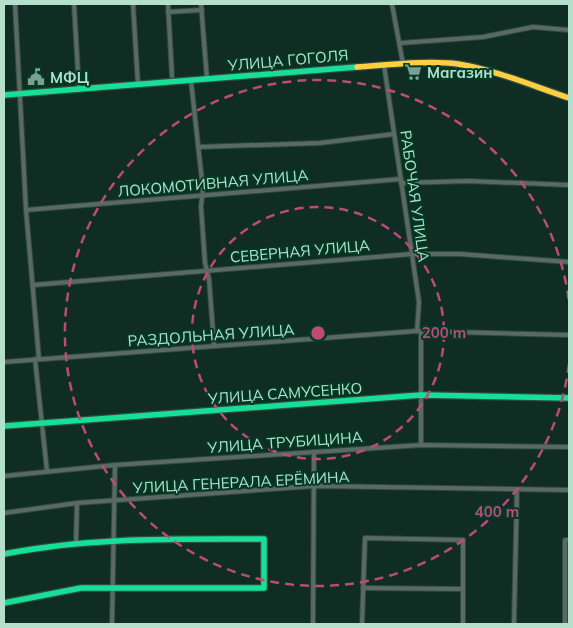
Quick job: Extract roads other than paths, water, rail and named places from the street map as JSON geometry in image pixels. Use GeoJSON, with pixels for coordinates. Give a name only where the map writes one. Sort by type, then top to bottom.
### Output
{"type":"FeatureCollection","features":[{"type":"Feature","properties":{"kind":"street"},"geometry":{"type":"LineString","coordinates":[[15,4],[26,210],[47,471]]}},
{"type":"Feature","properties":{"kind":"street"},"geometry":{"type":"LineString","coordinates":[[74,4],[80,90]]}},
{"type":"Feature","properties":{"kind":"street"},"geometry":{"type":"LineString","coordinates":[[133,4],[138,85]]}},
{"type":"Feature","properties":{"kind":"street"},"geometry":{"type":"LineString","coordinates":[[168,4],[172,76]]}},
{"type":"Feature","properties":{"kind":"street"},"geometry":{"type":"LineString","coordinates":[[201,4],[206,80]]}},
{"type":"Feature","properties":{"kind":"street"},"geometry":{"type":"LineString","coordinates":[[392,4],[401,43],[403,64]]}},
{"type":"Feature","properties":{"kind":"street"},"geometry":{"type":"LineString","coordinates":[[168,12],[202,10]]}},
{"type":"Feature","properties":{"kind":"street"},"geometry":{"type":"LineString","coordinates":[[401,43],[482,37],[533,27],[569,30]]}},
{"type":"Feature","properties":{"kind":"street","name":"УЛИЦА ГОГОЛЯ"},"geometry":{"type":"LineString","coordinates":[[4,95],[384,65],[440,63],[478,68],[569,98]]}},
{"type":"Feature","properties":{"kind":"street","name":"РАБОЧАЯ УЛИЦА"},"geometry":{"type":"LineString","coordinates":[[384,65],[419,302],[420,445]]}},
{"type":"Feature","properties":{"kind":"street"},"geometry":{"type":"LineString","coordinates":[[190,81],[198,147],[202,196],[201,216],[214,345]]}},
{"type":"Feature","properties":{"kind":"street"},"geometry":{"type":"LineString","coordinates":[[198,147],[320,143],[394,134]]}},
{"type":"Feature","properties":{"kind":"street","name":"ЛОКОМОТИВНАЯ УЛИЦА"},"geometry":{"type":"LineString","coordinates":[[26,210],[401,181],[468,180],[569,185]]}},
{"type":"Feature","properties":{"kind":"street","name":"СЕВЕРНАЯ УЛИЦА"},"geometry":{"type":"LineString","coordinates":[[33,285],[412,254],[460,254],[569,262]]}},
{"type":"Feature","properties":{"kind":"street","name":"РАЗДОЛЬНАЯ УЛИЦА"},"geometry":{"type":"LineString","coordinates":[[4,362],[419,331],[569,335]]}},
{"type":"Feature","properties":{"kind":"street","name":"УЛИЦА САМУСЕНКО"},"geometry":{"type":"LineString","coordinates":[[4,426],[421,395],[569,398]]}},
{"type":"Feature","properties":{"kind":"street","name":"УЛИЦА ТРУБИЦИНА"},"geometry":{"type":"LineString","coordinates":[[4,476],[47,471],[420,445],[569,447]]}},
{"type":"Feature","properties":{"kind":"street"},"geometry":{"type":"LineString","coordinates":[[313,624],[314,452]]}},
{"type":"Feature","properties":{"kind":"street"},"geometry":{"type":"LineString","coordinates":[[112,624],[115,466]]}},
{"type":"Feature","properties":{"kind":"street","name":"УЛИЦА ГЕНЕРАЛА ЕРЁМИНА"},"geometry":{"type":"LineString","coordinates":[[4,513],[77,503],[315,486],[569,490]]}},
{"type":"Feature","properties":{"kind":"street"},"geometry":{"type":"LineString","coordinates":[[514,624],[517,489]]}},
{"type":"Feature","properties":{"kind":"street"},"geometry":{"type":"LineString","coordinates":[[76,542],[77,503]]}},
{"type":"Feature","properties":{"kind":"street"},"geometry":{"type":"LineString","coordinates":[[362,624],[365,538],[463,540],[463,624]]}},
{"type":"Feature","properties":{"kind":"street"},"geometry":{"type":"LineString","coordinates":[[4,554],[37,546],[76,542],[264,539],[264,588],[81,588],[44,593],[4,603]]}},
{"type":"Feature","properties":{"kind":"street"},"geometry":{"type":"LineString","coordinates":[[564,624],[567,591],[565,540],[569,540]]}},
{"type":"Feature","properties":{"kind":"street"},"geometry":{"type":"LineString","coordinates":[[363,588],[463,590]]}},
{"type":"Feature","properties":{"kind":"place","name":"Магазин"},"geometry":{"type":"Point","coordinates":[413,72]}},
{"type":"Feature","properties":{"kind":"place","name":"МФЦ"},"geometry":{"type":"Point","coordinates":[36,77]}}]}
